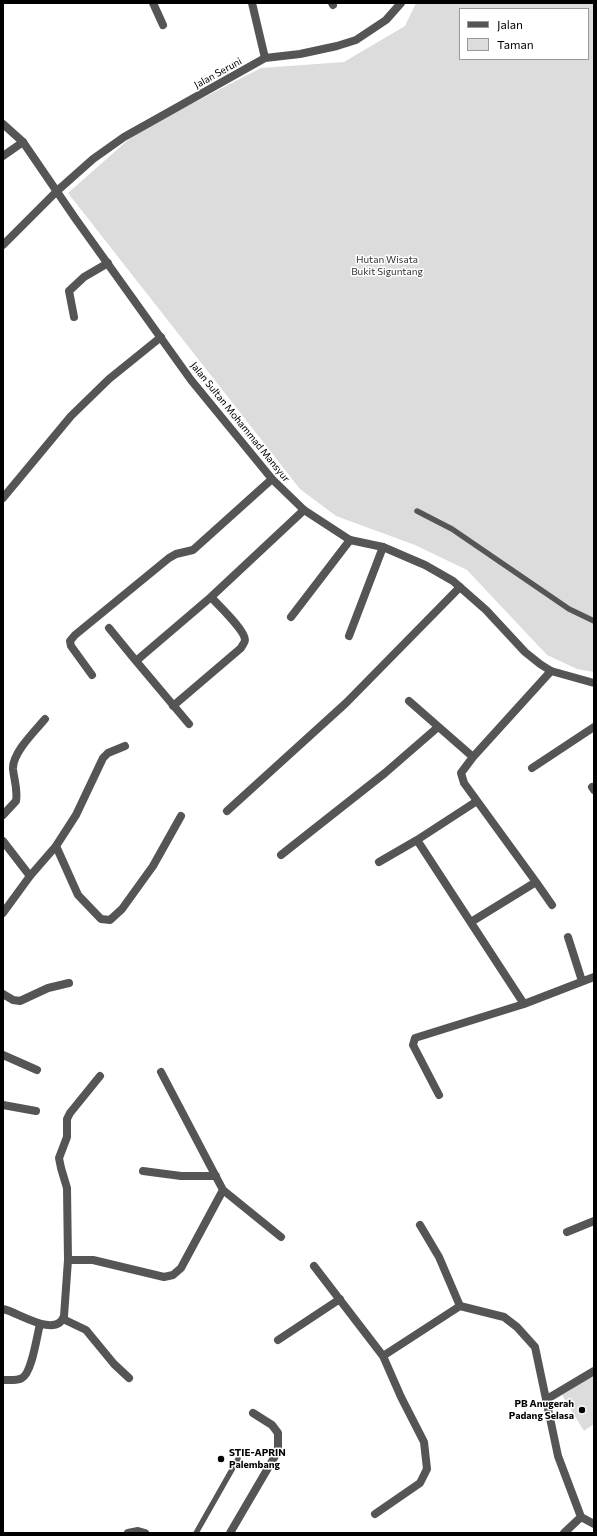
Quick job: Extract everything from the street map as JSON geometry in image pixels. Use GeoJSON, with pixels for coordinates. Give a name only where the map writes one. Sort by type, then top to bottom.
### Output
{"type":"FeatureCollection","features":[{"type":"Feature","properties":{"kind":"street"},"geometry":{"type":"LineString","coordinates":[[153,3],[163,25]]}},
{"type":"Feature","properties":{"kind":"street"},"geometry":{"type":"LineString","coordinates":[[252,3],[265,58]]}},
{"type":"Feature","properties":{"kind":"street","name":"Jalan Seruni"},"geometry":{"type":"LineString","coordinates":[[3,245],[57,191],[93,159],[124,136],[265,58],[300,54],[337,46],[356,40],[386,20],[401,3]]}},
{"type":"Feature","properties":{"kind":"street","name":"Jalan Sultan Mohammad Mansyur"},"geometry":{"type":"LineString","coordinates":[[3,124],[23,142],[191,380],[272,479],[304,510],[350,540],[383,547],[426,565],[453,581],[486,610],[525,652],[551,671],[594,683]]}},
{"type":"Feature","properties":{"kind":"street"},"geometry":{"type":"LineString","coordinates":[[3,156],[23,142]]}},
{"type":"Feature","properties":{"kind":"street"},"geometry":{"type":"LineString","coordinates":[[74,317],[69,291],[84,277],[108,263]]}},
{"type":"Feature","properties":{"kind":"street"},"geometry":{"type":"LineString","coordinates":[[4,495],[71,416],[109,379],[161,337]]}},
{"type":"Feature","properties":{"kind":"street"},"geometry":{"type":"LineString","coordinates":[[92,675],[71,646],[70,641],[74,635],[169,558],[176,554],[193,550],[272,479]]}},
{"type":"Feature","properties":{"kind":"street"},"geometry":{"type":"LineString","coordinates":[[136,661],[211,597],[304,510]]}},
{"type":"Feature","properties":{"kind":"street"},"geometry":{"type":"LineString","coordinates":[[291,618],[350,540]]}},
{"type":"Feature","properties":{"kind":"street"},"geometry":{"type":"LineString","coordinates":[[349,636],[383,547]]}},
{"type":"Feature","properties":{"kind":"street"},"geometry":{"type":"LineString","coordinates":[[227,811],[346,703],[460,587]]}},
{"type":"Feature","properties":{"kind":"street"},"geometry":{"type":"LineString","coordinates":[[173,706],[244,643],[245,639],[241,631],[211,597]]}},
{"type":"Feature","properties":{"kind":"street"},"geometry":{"type":"LineString","coordinates":[[109,628],[189,724]]}},
{"type":"Feature","properties":{"kind":"street"},"geometry":{"type":"LineString","coordinates":[[551,671],[473,757],[461,773],[464,783],[552,905]]}},
{"type":"Feature","properties":{"kind":"street"},"geometry":{"type":"LineString","coordinates":[[409,701],[473,757]]}},
{"type":"Feature","properties":{"kind":"street"},"geometry":{"type":"LineString","coordinates":[[3,815],[16,801],[17,789],[13,768],[17,754],[45,719]]}},
{"type":"Feature","properties":{"kind":"street"},"geometry":{"type":"LineString","coordinates":[[281,855],[385,773],[438,727]]}},
{"type":"Feature","properties":{"kind":"street"},"geometry":{"type":"LineString","coordinates":[[532,768],[594,727]]}},
{"type":"Feature","properties":{"kind":"street"},"geometry":{"type":"LineString","coordinates":[[3,912],[30,876],[56,846],[76,815],[103,758],[108,753],[125,746]]}},
{"type":"Feature","properties":{"kind":"street"},"geometry":{"type":"LineString","coordinates":[[379,862],[417,840],[477,800]]}},
{"type":"Feature","properties":{"kind":"street"},"geometry":{"type":"LineString","coordinates":[[56,846],[78,895],[101,919],[108,920],[116,916],[122,909],[153,866],[181,816]]}},
{"type":"Feature","properties":{"kind":"street"},"geometry":{"type":"LineString","coordinates":[[417,840],[524,1004]]}},
{"type":"Feature","properties":{"kind":"street"},"geometry":{"type":"LineString","coordinates":[[3,841],[30,876]]}},
{"type":"Feature","properties":{"kind":"street"},"geometry":{"type":"LineString","coordinates":[[471,922],[536,882]]}},
{"type":"Feature","properties":{"kind":"street"},"geometry":{"type":"LineString","coordinates":[[568,936],[582,981]]}},
{"type":"Feature","properties":{"kind":"street"},"geometry":{"type":"LineString","coordinates":[[439,1095],[413,1045],[415,1038],[524,1004],[594,977]]}},
{"type":"Feature","properties":{"kind":"street"},"geometry":{"type":"LineString","coordinates":[[3,994],[20,1002],[48,988],[69,983]]}},
{"type":"Feature","properties":{"kind":"street"},"geometry":{"type":"LineString","coordinates":[[3,1055],[37,1070]]}},
{"type":"Feature","properties":{"kind":"street"},"geometry":{"type":"LineString","coordinates":[[161,1072],[223,1190],[281,1237]]}},
{"type":"Feature","properties":{"kind":"street"},"geometry":{"type":"LineString","coordinates":[[3,1309],[40,1324],[51,1326],[60,1323],[63,1319],[68,1260],[68,1188],[61,1168],[60,1158],[67,1138],[67,1119],[70,1113],[100,1076]]}},
{"type":"Feature","properties":{"kind":"street"},"geometry":{"type":"LineString","coordinates":[[3,1105],[36,1111]]}},
{"type":"Feature","properties":{"kind":"street"},"geometry":{"type":"LineString","coordinates":[[143,1171],[181,1176],[216,1176]]}},
{"type":"Feature","properties":{"kind":"street"},"geometry":{"type":"LineString","coordinates":[[68,1260],[92,1260],[164,1277],[173,1275],[180,1268],[223,1190]]}},
{"type":"Feature","properties":{"kind":"street"},"geometry":{"type":"LineString","coordinates":[[567,1232],[594,1222]]}},
{"type":"Feature","properties":{"kind":"street"},"geometry":{"type":"LineString","coordinates":[[420,1226],[442,1264],[460,1306]]}},
{"type":"Feature","properties":{"kind":"street"},"geometry":{"type":"LineString","coordinates":[[314,1266],[384,1356],[401,1397],[424,1442],[427,1468],[420,1483],[375,1514]]}},
{"type":"Feature","properties":{"kind":"street"},"geometry":{"type":"LineString","coordinates":[[278,1340],[340,1299]]}},
{"type":"Feature","properties":{"kind":"street"},"geometry":{"type":"LineString","coordinates":[[384,1356],[460,1306],[504,1318],[517,1327],[535,1347],[558,1456],[581,1517],[594,1524]]}},
{"type":"Feature","properties":{"kind":"street"},"geometry":{"type":"LineString","coordinates":[[63,1319],[86,1330],[114,1364],[129,1378]]}},
{"type":"Feature","properties":{"kind":"street"},"geometry":{"type":"LineString","coordinates":[[3,1380],[16,1380],[27,1374],[34,1352],[40,1324]]}},
{"type":"Feature","properties":{"kind":"street"},"geometry":{"type":"LineString","coordinates":[[546,1399],[594,1371]]}},
{"type":"Feature","properties":{"kind":"street"},"geometry":{"type":"LineString","coordinates":[[230,1533],[278,1451],[278,1433],[272,1425],[252,1413]]}},
{"type":"Feature","properties":{"kind":"street"},"geometry":{"type":"LineString","coordinates":[[564,1533],[581,1517]]}},
{"type":"Feature","properties":{"kind":"street"},"geometry":{"type":"LineString","coordinates":[[128,1533],[138,1531],[145,1533]]}},
{"type":"Feature","properties":{"kind":"lane"},"geometry":{"type":"LineString","coordinates":[[417,511],[452,530],[569,609],[594,621]]}},
{"type":"Feature","properties":{"kind":"lane"},"geometry":{"type":"LineString","coordinates":[[196,1533],[238,1459]]}},
{"type":"Feature","properties":{"kind":"green space","name":"Hutan Wisata Bukit Siguntang"},"geometry":{"type":"Polygon","coordinates":[[[416,3],[594,3],[594,672],[577,669],[547,655],[467,570],[415,545],[336,516],[300,489],[68,193],[137,132],[261,68],[344,62],[405,26],[416,3]]]}},
{"type":"Feature","properties":{"kind":"green space","name":"PB Anugerah Padang Selasa"},"geometry":{"type":"Polygon","coordinates":[[[594,1375],[594,1424],[584,1431],[562,1395],[594,1375]]]}},
{"type":"Feature","properties":{"kind":"place","name":"PB Anugerah Padang Selasa"},"geometry":{"type":"Point","coordinates":[582,1410]}},
{"type":"Feature","properties":{"kind":"place","name":"STIE-APRIN Palembang"},"geometry":{"type":"Point","coordinates":[221,1459]}}]}
